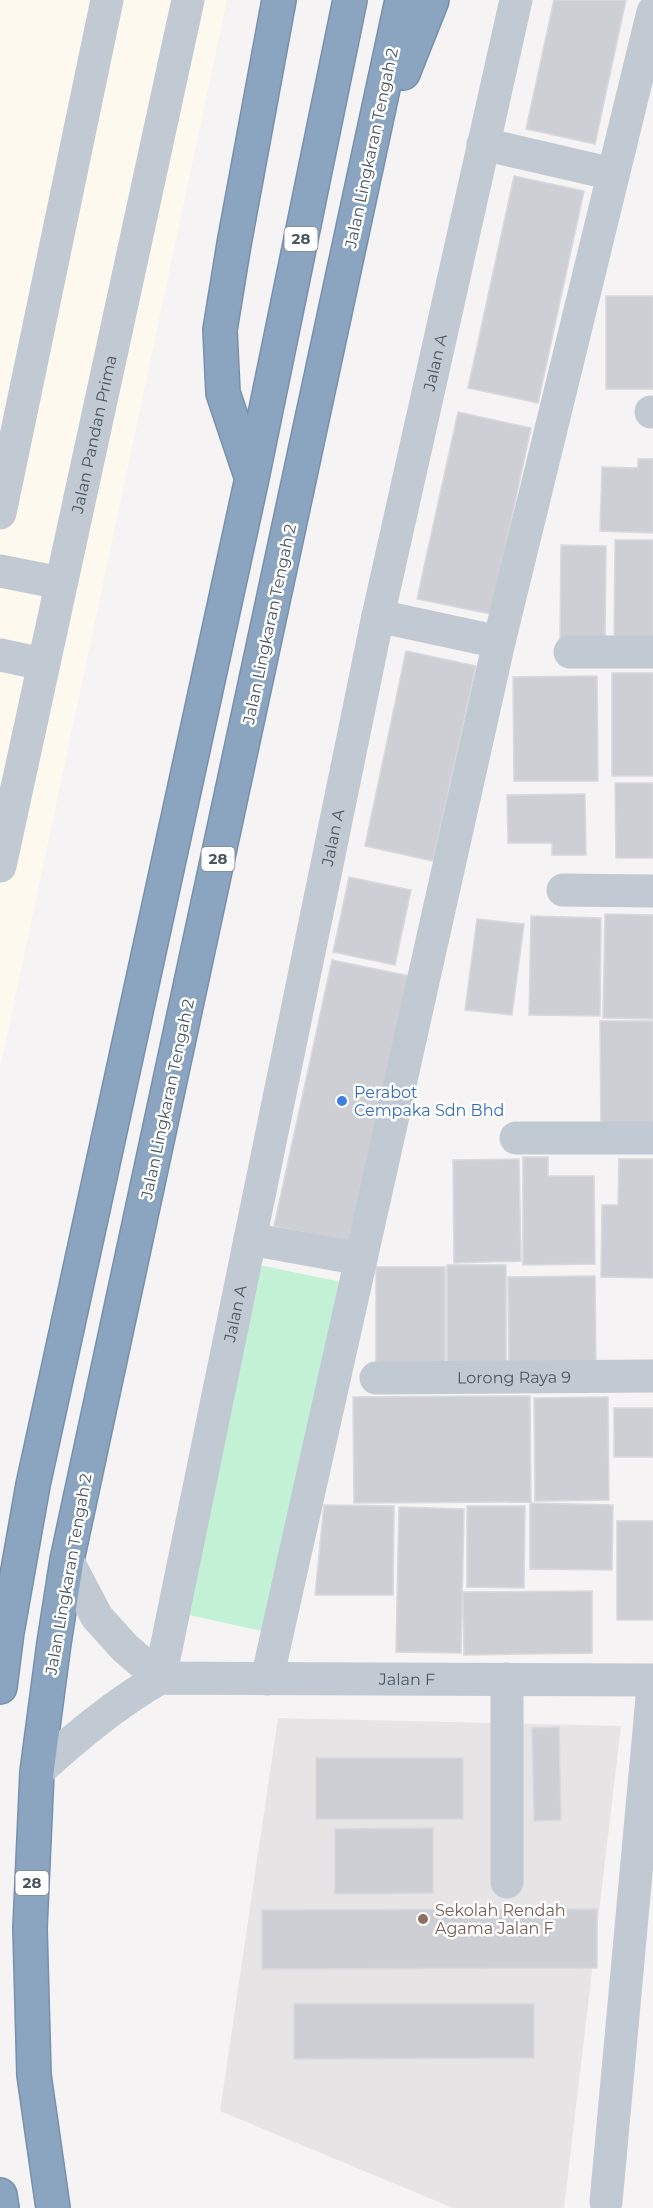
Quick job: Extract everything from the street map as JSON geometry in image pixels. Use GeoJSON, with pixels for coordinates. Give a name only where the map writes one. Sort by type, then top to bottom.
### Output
{"type":"FeatureCollection","features":[{"type":"Feature","properties":{"kind":"highway"},"geometry":{"type":"LineString","coordinates":[[252,478],[223,393],[220,330],[279,0]]}},
{"type":"Feature","properties":{"kind":"highway","name":"28"},"geometry":{"type":"LineString","coordinates":[[0,1687],[7,1632],[33,1485],[252,478],[350,0]]}},
{"type":"Feature","properties":{"kind":"highway","name":"Jalan Lingkaran Tengah 2"},"geometry":{"type":"LineString","coordinates":[[53,2208],[34,2075],[30,1928],[37,1772],[54,1642],[67,1560],[402,0]]}},
{"type":"Feature","properties":{"kind":"highway"},"geometry":{"type":"LineString","coordinates":[[369,158],[432,0]]}},
{"type":"Feature","properties":{"kind":"highway"},"geometry":{"type":"LineString","coordinates":[[0,1535],[33,1485]]}},
{"type":"Feature","properties":{"kind":"highway"},"geometry":{"type":"LineString","coordinates":[[0,2195],[2,2208]]}},
{"type":"Feature","properties":{"kind":"street"},"geometry":{"type":"LineString","coordinates":[[0,513],[107,0]]}},
{"type":"Feature","properties":{"kind":"street","name":"Jalan Pandan Prima"},"geometry":{"type":"LineString","coordinates":[[0,866],[188,0]]}},
{"type":"Feature","properties":{"kind":"street","name":"Jalan A"},"geometry":{"type":"LineString","coordinates":[[160,1678],[378,616],[516,0]]}},
{"type":"Feature","properties":{"kind":"street"},"geometry":{"type":"LineString","coordinates":[[267,1679],[499,642],[653,12]]}},
{"type":"Feature","properties":{"kind":"street"},"geometry":{"type":"LineString","coordinates":[[483,144],[613,174]]}},
{"type":"Feature","properties":{"kind":"street"},"geometry":{"type":"LineString","coordinates":[[0,571],[60,583]]}},
{"type":"Feature","properties":{"kind":"street"},"geometry":{"type":"LineString","coordinates":[[378,616],[499,642]]}},
{"type":"Feature","properties":{"kind":"street"},"geometry":{"type":"LineString","coordinates":[[570,652],[653,652]]}},
{"type":"Feature","properties":{"kind":"street"},"geometry":{"type":"LineString","coordinates":[[0,655],[43,663]]}},
{"type":"Feature","properties":{"kind":"street"},"geometry":{"type":"LineString","coordinates":[[563,890],[653,891]]}},
{"type":"Feature","properties":{"kind":"street"},"geometry":{"type":"LineString","coordinates":[[516,1138],[653,1138]]}},
{"type":"Feature","properties":{"kind":"street"},"geometry":{"type":"LineString","coordinates":[[250,1239],[361,1259]]}},
{"type":"Feature","properties":{"kind":"street","name":"Lorong Raya 9"},"geometry":{"type":"LineString","coordinates":[[376,1377],[653,1377]]}},
{"type":"Feature","properties":{"kind":"street"},"geometry":{"type":"LineString","coordinates":[[37,1772],[89,1726],[129,1696],[160,1678],[125,1648],[97,1617],[67,1560]]}},
{"type":"Feature","properties":{"kind":"street","name":"Jalan F"},"geometry":{"type":"LineString","coordinates":[[160,1678],[653,1680]]}},
{"type":"Feature","properties":{"kind":"street"},"geometry":{"type":"LineString","coordinates":[[507,1679],[507,1882]]}},
{"type":"Feature","properties":{"kind":"street"},"geometry":{"type":"LineString","coordinates":[[606,2202],[653,1687]]}},
{"type":"Feature","properties":{"kind":"shaded area"},"geometry":{"type":"Polygon","coordinates":[[[0,0],[227,0],[0,1069],[0,0]]]}},
{"type":"Feature","properties":{"kind":"shaded area","name":"Sekolah Rendah Agama Jalan F"},"geometry":{"type":"Polygon","coordinates":[[[278,1718],[621,1726],[564,2208],[453,2208],[220,2111],[278,1718]]]}},
{"type":"Feature","properties":{"kind":"green space"},"geometry":{"type":"Polygon","coordinates":[[[259,1265],[341,1282],[266,1632],[185,1614],[259,1265]]]}},
{"type":"Feature","properties":{"kind":"building"},"geometry":{"type":"Polygon","coordinates":[[[554,0],[626,0],[595,144],[526,129],[554,0]]]}},
{"type":"Feature","properties":{"kind":"building"},"geometry":{"type":"Polygon","coordinates":[[[514,176],[584,191],[538,403],[468,388],[514,176]]]}},
{"type":"Feature","properties":{"kind":"building"},"geometry":{"type":"Polygon","coordinates":[[[606,296],[653,296],[653,389],[606,389],[606,296]]]}},
{"type":"Feature","properties":{"kind":"building"},"geometry":{"type":"Polygon","coordinates":[[[458,412],[531,428],[491,614],[417,599],[458,412]]]}},
{"type":"Feature","properties":{"kind":"building"},"geometry":{"type":"Polygon","coordinates":[[[638,459],[653,459],[653,533],[600,531],[602,467],[638,468],[638,459]]]}},
{"type":"Feature","properties":{"kind":"building"},"geometry":{"type":"Polygon","coordinates":[[[615,540],[653,540],[653,645],[614,645],[615,540]]]}},
{"type":"Feature","properties":{"kind":"building"},"geometry":{"type":"Polygon","coordinates":[[[561,545],[606,546],[605,641],[560,640],[561,545]]]}},
{"type":"Feature","properties":{"kind":"building"},"geometry":{"type":"Polygon","coordinates":[[[406,651],[476,666],[433,861],[365,846],[406,651]]]}},
{"type":"Feature","properties":{"kind":"building"},"geometry":{"type":"Polygon","coordinates":[[[612,673],[653,673],[653,776],[612,776],[612,673]]]}},
{"type":"Feature","properties":{"kind":"building"},"geometry":{"type":"Polygon","coordinates":[[[597,676],[598,781],[514,781],[513,677],[597,676]]]}},
{"type":"Feature","properties":{"kind":"building"},"geometry":{"type":"Polygon","coordinates":[[[615,783],[653,783],[653,858],[616,858],[615,783]]]}},
{"type":"Feature","properties":{"kind":"building"},"geometry":{"type":"Polygon","coordinates":[[[585,794],[586,855],[552,855],[552,843],[508,843],[507,795],[585,794]]]}},
{"type":"Feature","properties":{"kind":"building"},"geometry":{"type":"Polygon","coordinates":[[[349,877],[411,890],[395,965],[333,952],[349,877]]]}},
{"type":"Feature","properties":{"kind":"building"},"geometry":{"type":"Polygon","coordinates":[[[605,914],[653,915],[653,1019],[603,1018],[605,914]]]}},
{"type":"Feature","properties":{"kind":"building"},"geometry":{"type":"Polygon","coordinates":[[[531,916],[601,918],[600,1016],[529,1015],[531,916]]]}},
{"type":"Feature","properties":{"kind":"building"},"geometry":{"type":"Polygon","coordinates":[[[477,919],[524,924],[512,1015],[465,1010],[477,919]]]}},
{"type":"Feature","properties":{"kind":"building","name":"Perabot Cempaka Sdn Bhd"},"geometry":{"type":"Polygon","coordinates":[[[332,960],[410,976],[352,1243],[274,1226],[332,960]]]}},
{"type":"Feature","properties":{"kind":"building"},"geometry":{"type":"Polygon","coordinates":[[[600,1021],[653,1021],[653,1132],[601,1133],[600,1021]]]}},
{"type":"Feature","properties":{"kind":"building"},"geometry":{"type":"Polygon","coordinates":[[[523,1157],[548,1157],[548,1176],[594,1176],[595,1264],[523,1265],[523,1157]]]}},
{"type":"Feature","properties":{"kind":"building"},"geometry":{"type":"Polygon","coordinates":[[[519,1159],[521,1261],[454,1263],[453,1160],[519,1159]]]}},
{"type":"Feature","properties":{"kind":"building"},"geometry":{"type":"Polygon","coordinates":[[[619,1159],[653,1159],[653,1278],[601,1277],[602,1205],[618,1205],[619,1159]]]}},
{"type":"Feature","properties":{"kind":"building"},"geometry":{"type":"Polygon","coordinates":[[[447,1265],[506,1265],[506,1374],[447,1374],[447,1265]]]}},
{"type":"Feature","properties":{"kind":"building"},"geometry":{"type":"Polygon","coordinates":[[[376,1267],[445,1267],[445,1368],[376,1368],[376,1267]]]}},
{"type":"Feature","properties":{"kind":"building"},"geometry":{"type":"Polygon","coordinates":[[[595,1276],[596,1371],[509,1372],[508,1277],[595,1276]]]}},
{"type":"Feature","properties":{"kind":"building"},"geometry":{"type":"Polygon","coordinates":[[[530,1396],[531,1502],[354,1503],[353,1397],[530,1396]]]}},
{"type":"Feature","properties":{"kind":"building"},"geometry":{"type":"Polygon","coordinates":[[[608,1397],[609,1500],[535,1501],[534,1398],[608,1397]]]}},
{"type":"Feature","properties":{"kind":"building"},"geometry":{"type":"Polygon","coordinates":[[[614,1408],[653,1408],[653,1457],[614,1457],[614,1408]]]}},
{"type":"Feature","properties":{"kind":"building"},"geometry":{"type":"Polygon","coordinates":[[[530,1503],[613,1505],[612,1570],[530,1569],[530,1503]]]}},
{"type":"Feature","properties":{"kind":"building"},"geometry":{"type":"Polygon","coordinates":[[[324,1505],[394,1506],[393,1595],[315,1595],[324,1505]]]}},
{"type":"Feature","properties":{"kind":"building"},"geometry":{"type":"Polygon","coordinates":[[[467,1506],[525,1506],[524,1588],[467,1587],[467,1506]]]}},
{"type":"Feature","properties":{"kind":"building"},"geometry":{"type":"Polygon","coordinates":[[[399,1507],[464,1509],[461,1653],[396,1652],[399,1507]]]}},
{"type":"Feature","properties":{"kind":"building"},"geometry":{"type":"Polygon","coordinates":[[[617,1521],[653,1521],[653,1620],[617,1620],[617,1521]]]}},
{"type":"Feature","properties":{"kind":"building"},"geometry":{"type":"Polygon","coordinates":[[[592,1591],[592,1653],[464,1655],[463,1592],[592,1591]]]}},
{"type":"Feature","properties":{"kind":"building"},"geometry":{"type":"Polygon","coordinates":[[[559,1727],[561,1820],[534,1821],[532,1728],[559,1727]]]}},
{"type":"Feature","properties":{"kind":"building"},"geometry":{"type":"Polygon","coordinates":[[[316,1758],[463,1758],[463,1819],[316,1819],[316,1758]]]}},
{"type":"Feature","properties":{"kind":"building"},"geometry":{"type":"Polygon","coordinates":[[[433,1828],[433,1893],[335,1894],[335,1829],[433,1828]]]}},
{"type":"Feature","properties":{"kind":"building"},"geometry":{"type":"Polygon","coordinates":[[[597,1909],[597,1968],[262,1969],[262,1910],[597,1909]]]}},
{"type":"Feature","properties":{"kind":"building"},"geometry":{"type":"Polygon","coordinates":[[[294,2004],[534,2004],[534,2058],[294,2059],[294,2004]]]}},
{"type":"Feature","properties":{"kind":"place","name":"Perabot Cempaka Sdn Bhd"},"geometry":{"type":"Point","coordinates":[342,1101]}},
{"type":"Feature","properties":{"kind":"place","name":"Sekolah Rendah Agama Jalan F"},"geometry":{"type":"Point","coordinates":[423,1919]}}]}
